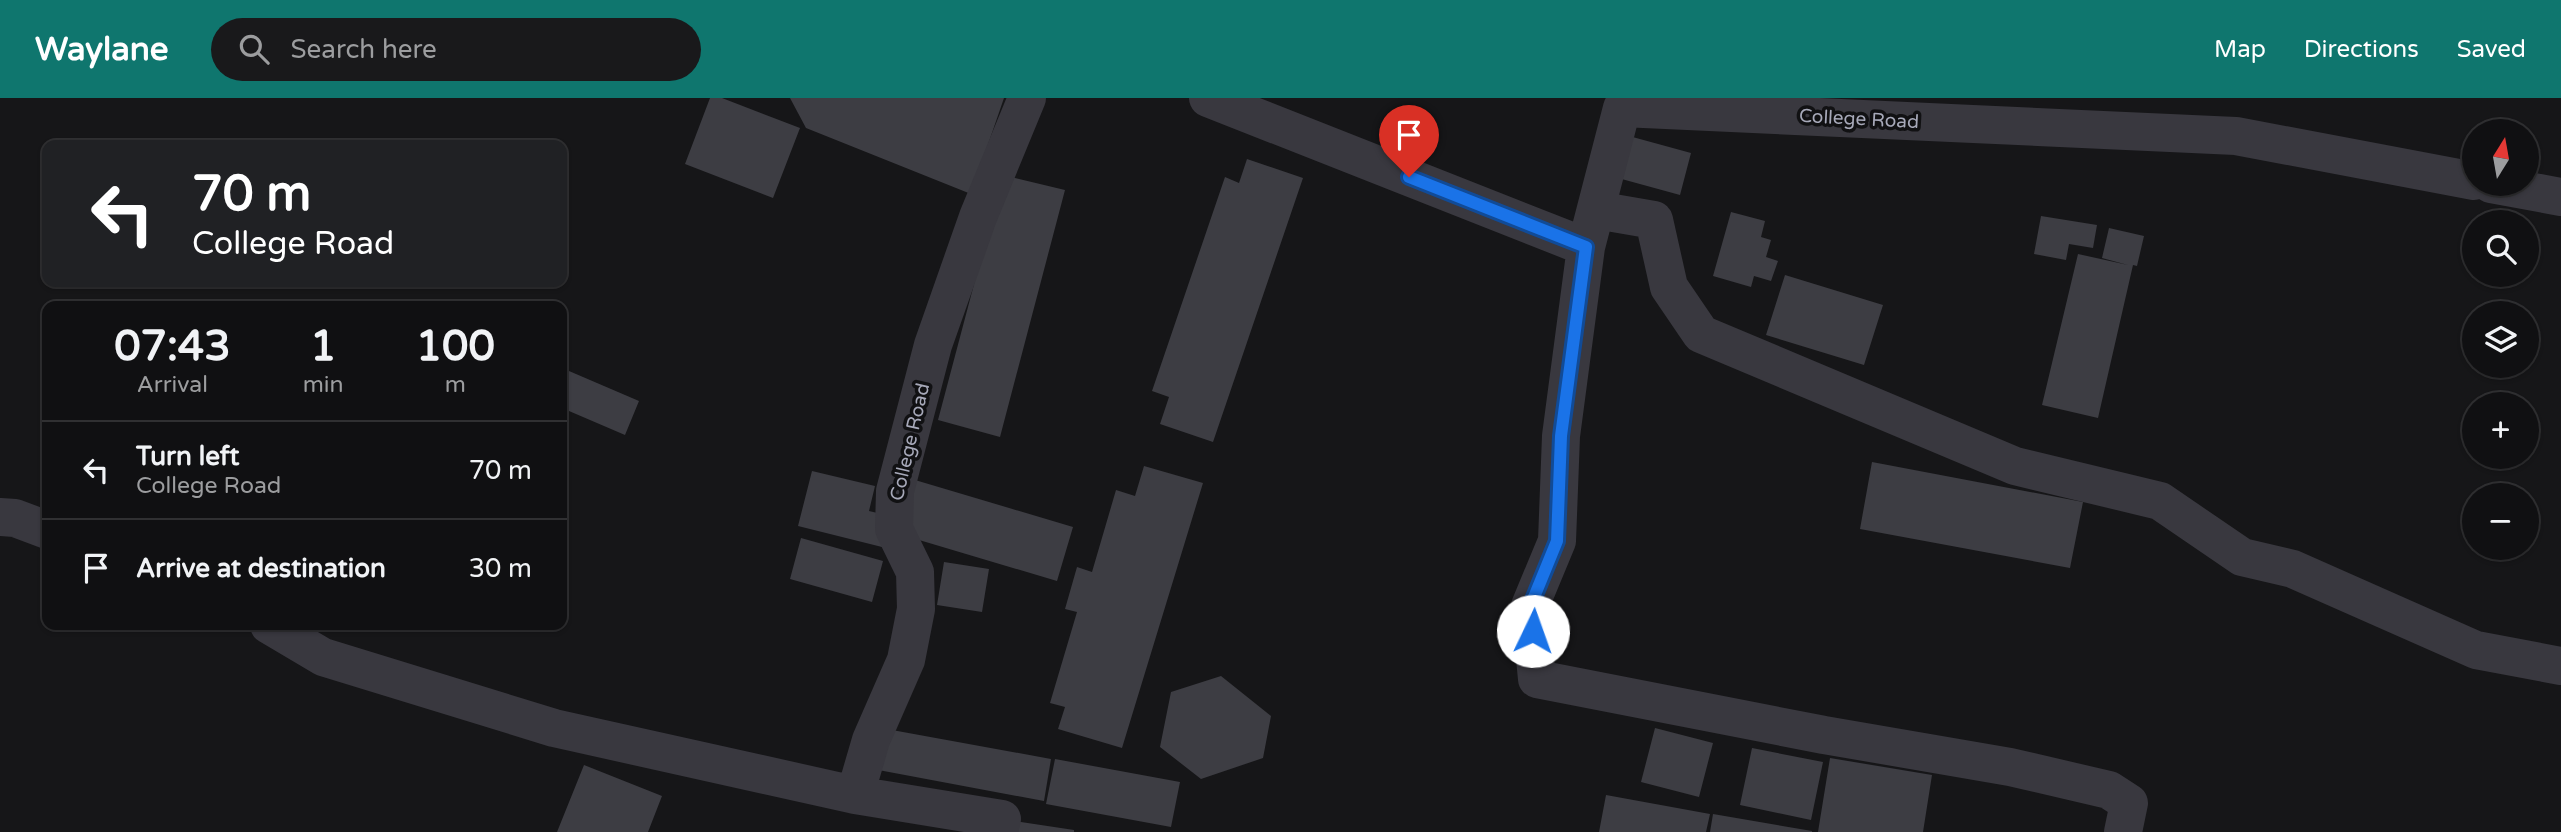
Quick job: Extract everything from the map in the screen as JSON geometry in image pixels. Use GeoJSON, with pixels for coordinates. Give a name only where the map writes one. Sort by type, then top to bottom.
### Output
{"type":"FeatureCollection","features":[{"type":"Feature","properties":{"kind":"street","name":"College Road"},"geometry":{"type":"LineString","coordinates":[[855,795],[871,740],[906,660],[916,609],[915,572],[894,529],[895,491],[933,345],[978,217],[1027,98]]}},
{"type":"Feature","properties":{"kind":"street"},"geometry":{"type":"LineString","coordinates":[[1208,98],[1586,247]]}},
{"type":"Feature","properties":{"kind":"street","name":"College Road"},"geometry":{"type":"LineString","coordinates":[[2123,832],[2129,803],[2109,790],[2010,766],[1824,735],[1693,707],[1537,679],[1530,607],[1557,541],[1561,436],[1586,247],[1622,108],[2236,136],[2462,179]]}},
{"type":"Feature","properties":{"kind":"street"},"geometry":{"type":"LineString","coordinates":[[2539,193],[2561,197]]}},
{"type":"Feature","properties":{"kind":"street"},"geometry":{"type":"LineString","coordinates":[[1596,210],[1654,219],[1668,287],[1701,334],[2015,466],[2160,501],[2242,556],[2293,569],[2476,650],[2561,666]]}},
{"type":"Feature","properties":{"kind":"street"},"geometry":{"type":"LineString","coordinates":[[0,517],[15,518],[42,528]]}},
{"type":"Feature","properties":{"kind":"street"},"geometry":{"type":"LineString","coordinates":[[277,630],[323,657],[554,728],[855,795],[1002,819],[999,832]]}},
{"type":"Feature","properties":{"kind":"building"},"geometry":{"type":"Polygon","coordinates":[[[710,98],[722,98],[800,128],[773,198],[685,164],[710,98]]]}},
{"type":"Feature","properties":{"kind":"building"},"geometry":{"type":"Polygon","coordinates":[[[790,98],[1004,98],[971,194],[806,128],[790,98]]]}},
{"type":"Feature","properties":{"kind":"building"},"geometry":{"type":"Polygon","coordinates":[[[1618,133],[1691,153],[1680,195],[1607,175],[1618,133]]]}},
{"type":"Feature","properties":{"kind":"building"},"geometry":{"type":"Polygon","coordinates":[[[1247,159],[1303,178],[1213,442],[1160,424],[1169,397],[1152,391],[1225,177],[1239,183],[1247,159]]]}},
{"type":"Feature","properties":{"kind":"building"},"geometry":{"type":"Polygon","coordinates":[[[1003,175],[1065,190],[1000,437],[938,420],[1003,175]]]}},
{"type":"Feature","properties":{"kind":"building"},"geometry":{"type":"Polygon","coordinates":[[[1731,212],[1765,221],[1761,237],[1771,240],[1766,257],[1778,261],[1771,281],[1754,276],[1751,287],[1713,276],[1731,212]]]}},
{"type":"Feature","properties":{"kind":"building"},"geometry":{"type":"Polygon","coordinates":[[[2041,216],[2097,225],[2093,248],[2069,244],[2066,260],[2034,254],[2041,216]]]}},
{"type":"Feature","properties":{"kind":"building"},"geometry":{"type":"Polygon","coordinates":[[[2109,228],[2144,236],[2137,266],[2133,265],[2098,418],[2042,405],[2078,254],[2128,265],[2102,258],[2109,228]]]}},
{"type":"Feature","properties":{"kind":"building"},"geometry":{"type":"Polygon","coordinates":[[[1785,275],[1883,305],[1864,365],[1766,335],[1785,275]]]}},
{"type":"Feature","properties":{"kind":"building"},"geometry":{"type":"Polygon","coordinates":[[[567,370],[639,401],[625,435],[567,410],[567,370]]]}},
{"type":"Feature","properties":{"kind":"building"},"geometry":{"type":"Polygon","coordinates":[[[1872,462],[2083,502],[2070,568],[1860,529],[1872,462]]]}},
{"type":"Feature","properties":{"kind":"building"},"geometry":{"type":"Polygon","coordinates":[[[1144,466],[1203,483],[1122,748],[1058,729],[1065,707],[1050,703],[1077,612],[1065,609],[1077,567],[1092,572],[1116,490],[1135,496],[1144,466]]]}},
{"type":"Feature","properties":{"kind":"building"},"geometry":{"type":"Polygon","coordinates":[[[812,471],[875,486],[869,511],[890,516],[882,547],[798,526],[812,471]]]}},
{"type":"Feature","properties":{"kind":"building"},"geometry":{"type":"Polygon","coordinates":[[[915,480],[1073,527],[1057,581],[899,534],[915,480]]]}},
{"type":"Feature","properties":{"kind":"building"},"geometry":{"type":"Polygon","coordinates":[[[801,538],[883,561],[872,602],[790,579],[801,538]]]}},
{"type":"Feature","properties":{"kind":"building"},"geometry":{"type":"Polygon","coordinates":[[[944,562],[989,569],[982,612],[937,605],[944,562]]]}},
{"type":"Feature","properties":{"kind":"building"},"geometry":{"type":"Polygon","coordinates":[[[1221,676],[1271,716],[1263,758],[1201,779],[1160,747],[1171,692],[1221,676]]]}},
{"type":"Feature","properties":{"kind":"building"},"geometry":{"type":"Polygon","coordinates":[[[881,728],[1051,759],[1044,801],[873,769],[881,728]]]}},
{"type":"Feature","properties":{"kind":"building"},"geometry":{"type":"Polygon","coordinates":[[[1655,728],[1713,743],[1699,797],[1641,782],[1655,728]]]}},
{"type":"Feature","properties":{"kind":"building"},"geometry":{"type":"Polygon","coordinates":[[[1752,748],[1823,762],[1811,820],[1740,805],[1752,748]]]}},
{"type":"Feature","properties":{"kind":"building"},"geometry":{"type":"Polygon","coordinates":[[[1830,758],[1932,775],[1923,832],[1818,832],[1830,758]]]}},
{"type":"Feature","properties":{"kind":"building"},"geometry":{"type":"Polygon","coordinates":[[[1055,759],[1180,782],[1171,827],[1046,804],[1055,759]]]}},
{"type":"Feature","properties":{"kind":"building"},"geometry":{"type":"Polygon","coordinates":[[[584,765],[662,796],[648,832],[557,832],[584,765]]]}},
{"type":"Feature","properties":{"kind":"building"},"geometry":{"type":"Polygon","coordinates":[[[1606,795],[1710,814],[1706,832],[1599,832],[1606,795]]]}},
{"type":"Feature","properties":{"kind":"building"},"geometry":{"type":"Polygon","coordinates":[[[1713,814],[1812,831],[1812,832],[1710,832],[1713,814]]]}},
{"type":"Feature","properties":{"kind":"building"},"geometry":{"type":"Polygon","coordinates":[[[1014,821],[1074,830],[1074,832],[1013,832],[1014,821]]]}},
{"type":"Feature","properties":{"kind":"route"},"geometry":{"type":"LineString","coordinates":[[1409,177],[1586,247],[1561,436],[1557,541],[1530,607],[1533,631]]}}]}
